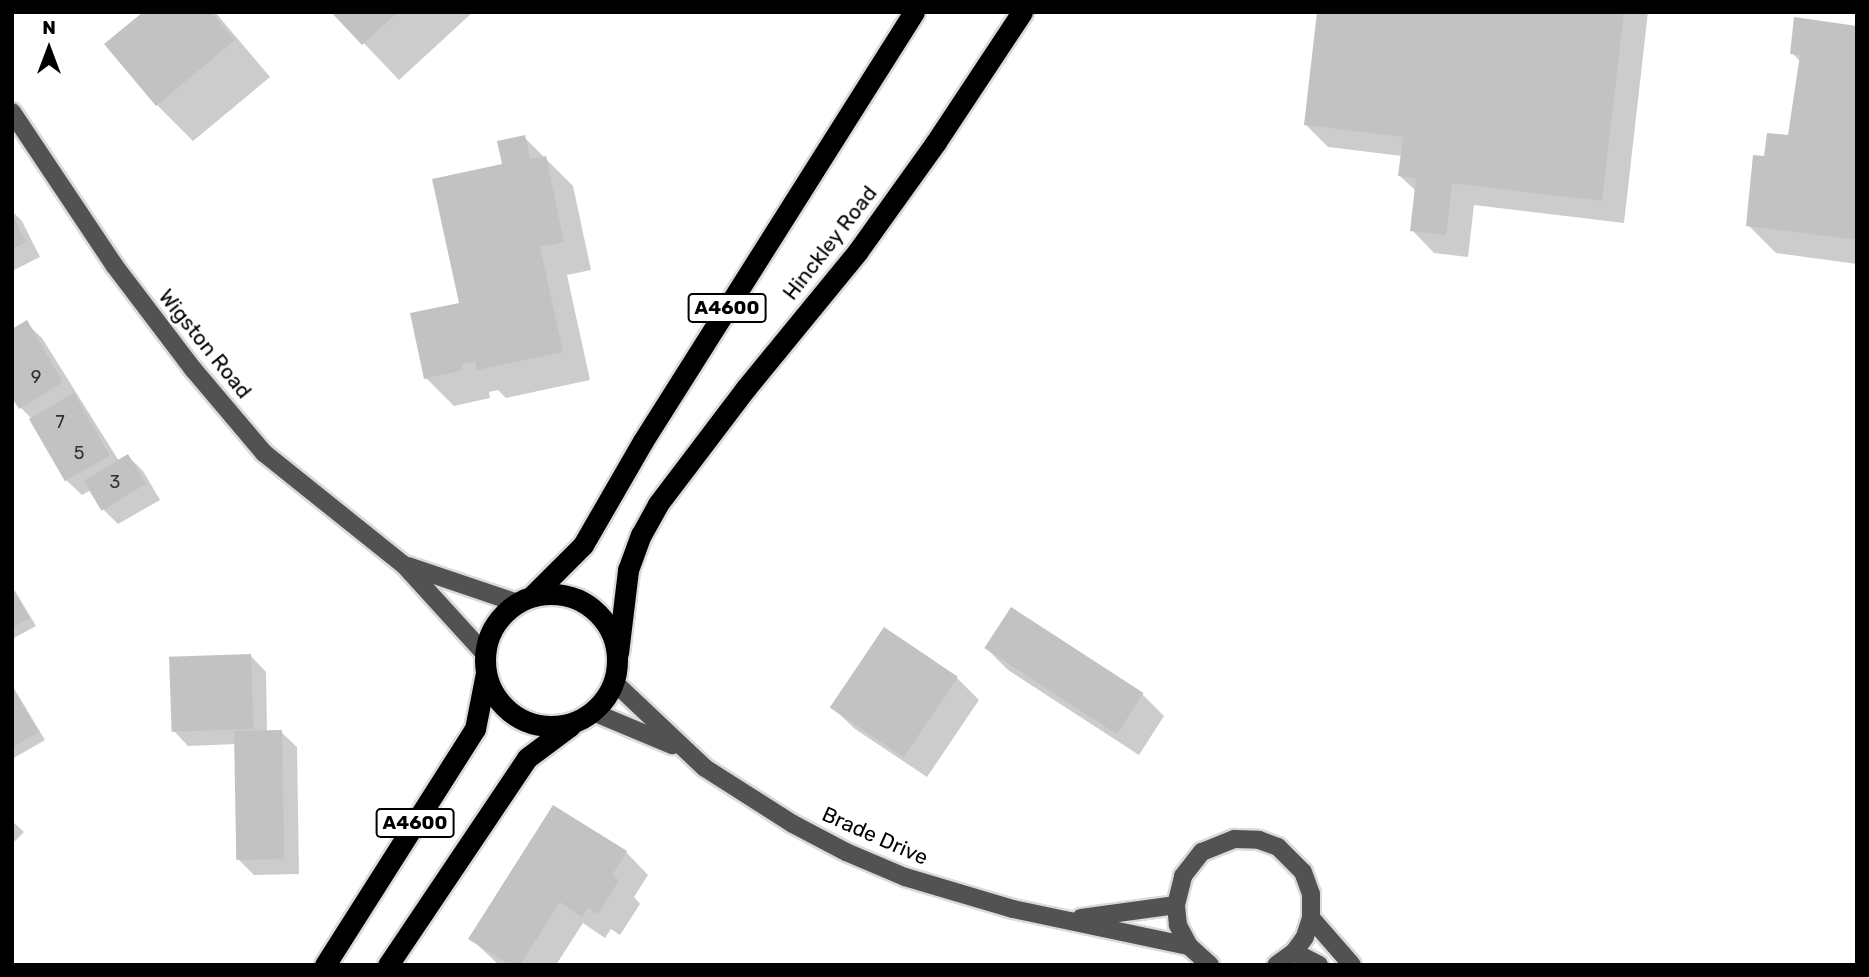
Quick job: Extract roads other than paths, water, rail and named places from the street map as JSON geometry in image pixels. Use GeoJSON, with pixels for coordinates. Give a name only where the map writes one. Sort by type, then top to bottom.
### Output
{"type":"FeatureCollection","features":[{"type":"Feature","properties":{"kind":"highway","name":"A4600"},"geometry":{"type":"LineString","coordinates":[[325,965],[475,729],[494,625],[583,545],[642,442],[914,12]]}},
{"type":"Feature","properties":{"kind":"highway","name":"Hinckley Road"},"geometry":{"type":"LineString","coordinates":[[618,653],[628,570],[640,535],[658,504],[746,388],[858,251],[936,142],[1021,12]]}},
{"type":"Feature","properties":{"kind":"highway"},"geometry":{"type":"LineString","coordinates":[[524,599],[555,593],[581,600],[608,624],[618,653]]}},
{"type":"Feature","properties":{"kind":"highway","name":"A4600"},"geometry":{"type":"LineString","coordinates":[[388,965],[527,758],[574,722],[593,712],[614,682],[618,653]]}},
{"type":"Feature","properties":{"kind":"highway","name":"A4600"},"geometry":{"type":"LineString","coordinates":[[485,663],[499,702],[523,720],[551,727],[574,722]]}},
{"type":"Feature","properties":{"kind":"street","name":"Wigston Road"},"geometry":{"type":"LineString","coordinates":[[12,112],[114,265],[193,369],[264,453],[404,565],[485,663]]}},
{"type":"Feature","properties":{"kind":"street","name":"Wigston Road"},"geometry":{"type":"LineString","coordinates":[[404,565],[524,599]]}},
{"type":"Feature","properties":{"kind":"street","name":"Brade Drive"},"geometry":{"type":"LineString","coordinates":[[614,682],[681,749],[747,796],[846,852],[951,892],[1013,909],[1189,946]]}},
{"type":"Feature","properties":{"kind":"street","name":"Brade Drive"},"geometry":{"type":"LineString","coordinates":[[593,712],[681,749]]}},
{"type":"Feature","properties":{"kind":"street"},"geometry":{"type":"LineString","coordinates":[[1210,965],[1189,946],[1178,925],[1176,905],[1183,876],[1202,852],[1223,842],[1259,840],[1278,847],[1303,872],[1311,894],[1311,918],[1305,937],[1294,953],[1276,965]]}},
{"type":"Feature","properties":{"kind":"street","name":"Brade Drive"},"geometry":{"type":"LineString","coordinates":[[1070,919],[1176,905]]}},
{"type":"Feature","properties":{"kind":"street"},"geometry":{"type":"LineString","coordinates":[[1311,918],[1352,965]]}},
{"type":"Feature","properties":{"kind":"street"},"geometry":{"type":"LineString","coordinates":[[1294,953],[1319,965]]}}]}
